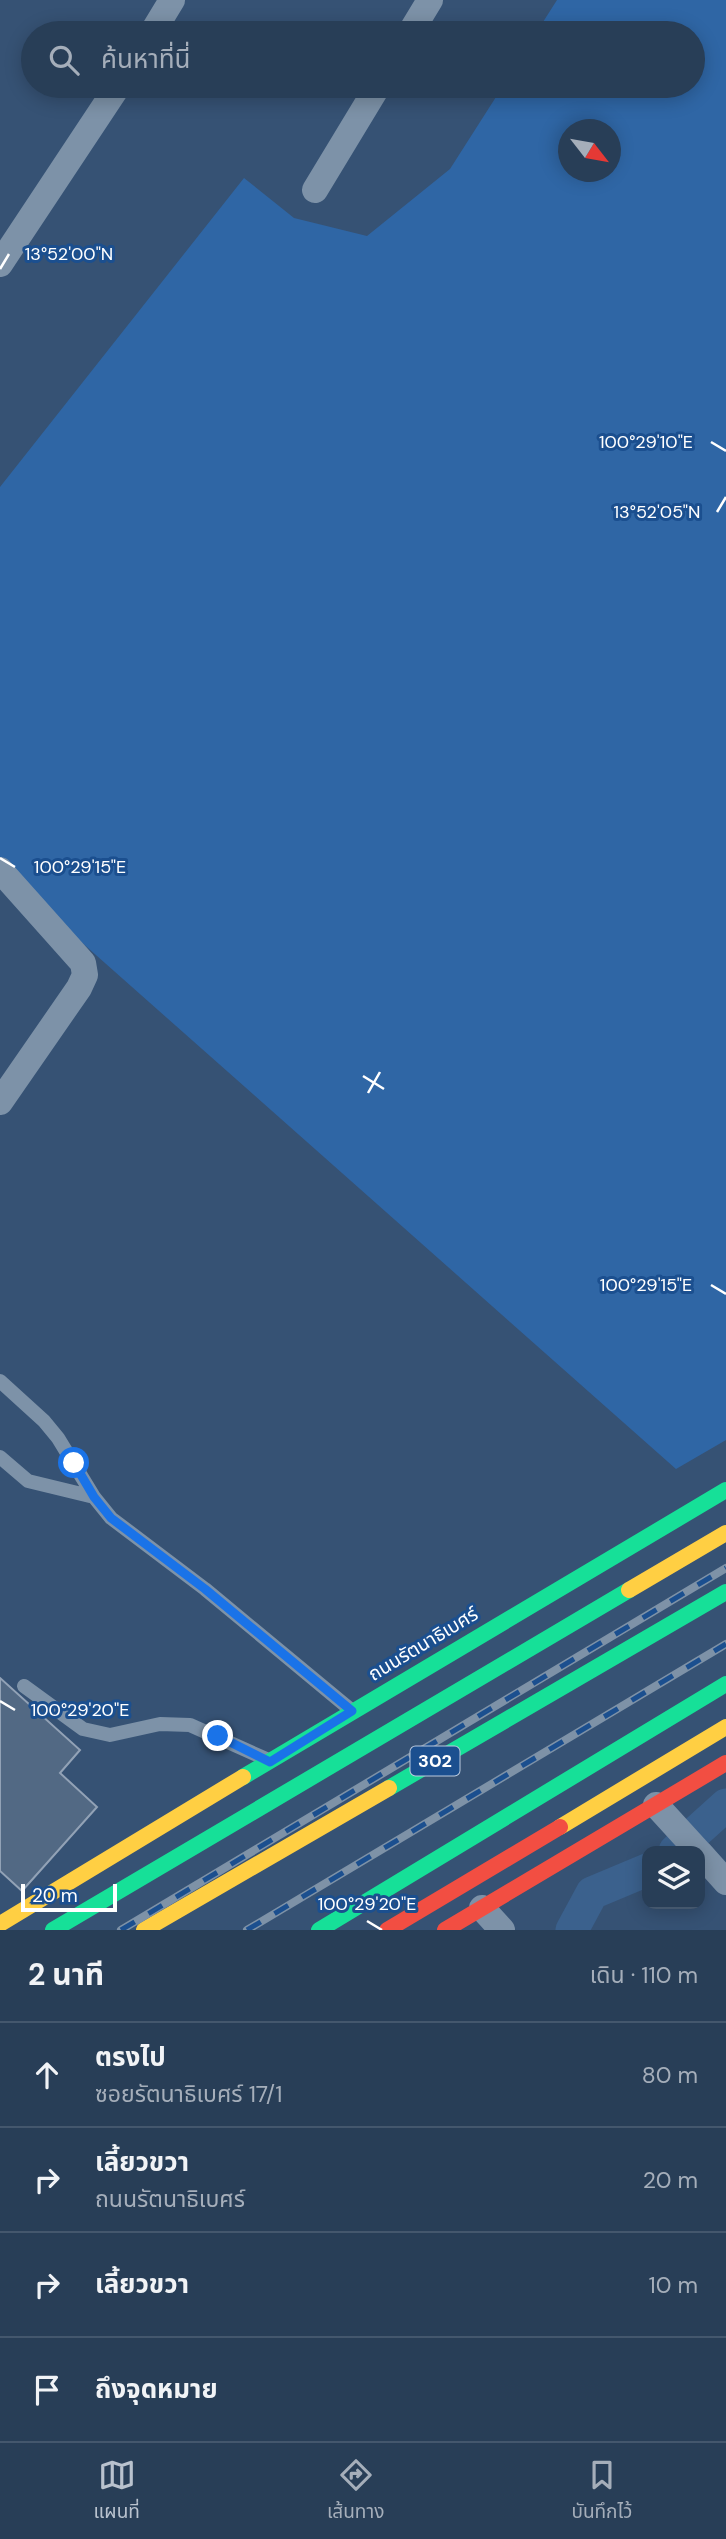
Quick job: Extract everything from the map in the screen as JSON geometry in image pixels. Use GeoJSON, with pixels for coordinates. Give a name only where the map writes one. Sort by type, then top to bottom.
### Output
{"type":"FeatureCollection","features":[{"type":"Feature","properties":{"kind":"main road","name":"ถนนรัตนาธิเบศร์"},"geometry":{"type":"LineString","coordinates":[[0,1924],[352,1711],[726,1490]]}},
{"type":"Feature","properties":{"kind":"main road"},"geometry":{"type":"LineString","coordinates":[[53,1930],[726,1533]]}},
{"type":"Feature","properties":{"kind":"main road","name":"302"},"geometry":{"type":"LineString","coordinates":[[144,1930],[726,1592]]}},
{"type":"Feature","properties":{"kind":"main road"},"geometry":{"type":"LineString","coordinates":[[319,1930],[726,1684]]}},
{"type":"Feature","properties":{"kind":"main road"},"geometry":{"type":"LineString","coordinates":[[387,1930],[726,1727]]}},
{"type":"Feature","properties":{"kind":"main road"},"geometry":{"type":"LineString","coordinates":[[445,1930],[726,1763]]}},
{"type":"Feature","properties":{"kind":"street"},"geometry":{"type":"LineString","coordinates":[[159,21],[172,0]]}},
{"type":"Feature","properties":{"kind":"street"},"geometry":{"type":"LineString","coordinates":[[417,21],[430,0]]}},
{"type":"Feature","properties":{"kind":"street"},"geometry":{"type":"LineString","coordinates":[[0,264],[110,98]]}},
{"type":"Feature","properties":{"kind":"street"},"geometry":{"type":"LineString","coordinates":[[315,190],[371,98]]}},
{"type":"Feature","properties":{"kind":"street"},"geometry":{"type":"LineString","coordinates":[[0,870],[71,948],[83,963],[85,975],[64,1011],[0,1102]]}},
{"type":"Feature","properties":{"kind":"street"},"geometry":{"type":"LineString","coordinates":[[656,1805],[709,1863]]}},
{"type":"Feature","properties":{"kind":"street"},"geometry":{"type":"LineString","coordinates":[[482,1908],[502,1930]]}},
{"type":"Feature","properties":{"kind":"lane"},"geometry":{"type":"LineString","coordinates":[[0,1381],[44,1421],[58,1438],[94,1497],[111,1518],[205,1589],[352,1711]]}},
{"type":"Feature","properties":{"kind":"lane"},"geometry":{"type":"LineString","coordinates":[[0,1457],[29,1481],[94,1497]]}},
{"type":"Feature","properties":{"kind":"lane"},"geometry":{"type":"LineString","coordinates":[[24,1686],[83,1729],[110,1735],[160,1724],[190,1725],[270,1762]]}},
{"type":"Feature","properties":{"kind":"shaded area"},"geometry":{"type":"Polygon","coordinates":[[[557,0],[726,0],[726,1440],[676,1469],[0,870],[0,487],[244,178],[294,218],[367,236],[450,169],[495,98],[705,98],[705,21],[544,21],[557,0]]]}},
{"type":"Feature","properties":{"kind":"building"},"geometry":{"type":"Polygon","coordinates":[[[0,1678],[80,1750],[60,1773],[97,1807],[22,1891],[0,1871],[0,1678]]]}},
{"type":"Feature","properties":{"kind":"waterway"},"geometry":{"type":"LineString","coordinates":[[681,1846],[726,1805]]}},
{"type":"Feature","properties":{"kind":"waterway"},"geometry":{"type":"LineString","coordinates":[[572,1930],[592,1893],[642,1872]]}},
{"type":"Feature","properties":{"kind":"railway"},"geometry":{"type":"LineString","coordinates":[[121,1930],[726,1568]]}},
{"type":"Feature","properties":{"kind":"railway"},"geometry":{"type":"LineString","coordinates":[[247,1930],[726,1644]]}},
{"type":"Feature","properties":{"kind":"traffic: fast"},"geometry":{"type":"LineString","coordinates":[[243,1777],[726,1490]]}},
{"type":"Feature","properties":{"kind":"traffic: fast"},"geometry":{"type":"LineString","coordinates":[[53,1930],[629,1590]]}},
{"type":"Feature","properties":{"kind":"traffic: fast"},"geometry":{"type":"LineString","coordinates":[[389,1788],[726,1592]]}},
{"type":"Feature","properties":{"kind":"traffic: fast"},"geometry":{"type":"LineString","coordinates":[[319,1930],[726,1684]]}},
{"type":"Feature","properties":{"kind":"traffic: slow"},"geometry":{"type":"LineString","coordinates":[[629,1590],[726,1533]]}},
{"type":"Feature","properties":{"kind":"traffic: slow"},"geometry":{"type":"LineString","coordinates":[[560,1827],[726,1727]]}},
{"type":"Feature","properties":{"kind":"traffic: slow"},"geometry":{"type":"LineString","coordinates":[[0,1924],[243,1777]]}},
{"type":"Feature","properties":{"kind":"traffic: slow"},"geometry":{"type":"LineString","coordinates":[[144,1930],[389,1788]]}},
{"type":"Feature","properties":{"kind":"traffic: jam"},"geometry":{"type":"LineString","coordinates":[[445,1930],[726,1763]]}},
{"type":"Feature","properties":{"kind":"traffic: jam"},"geometry":{"type":"LineString","coordinates":[[387,1930],[560,1827]]}},
{"type":"Feature","properties":{"kind":"route"},"geometry":{"type":"LineString","coordinates":[[74,1463],[94,1497],[111,1518],[205,1589],[352,1711],[270,1762],[218,1736]]}}]}
